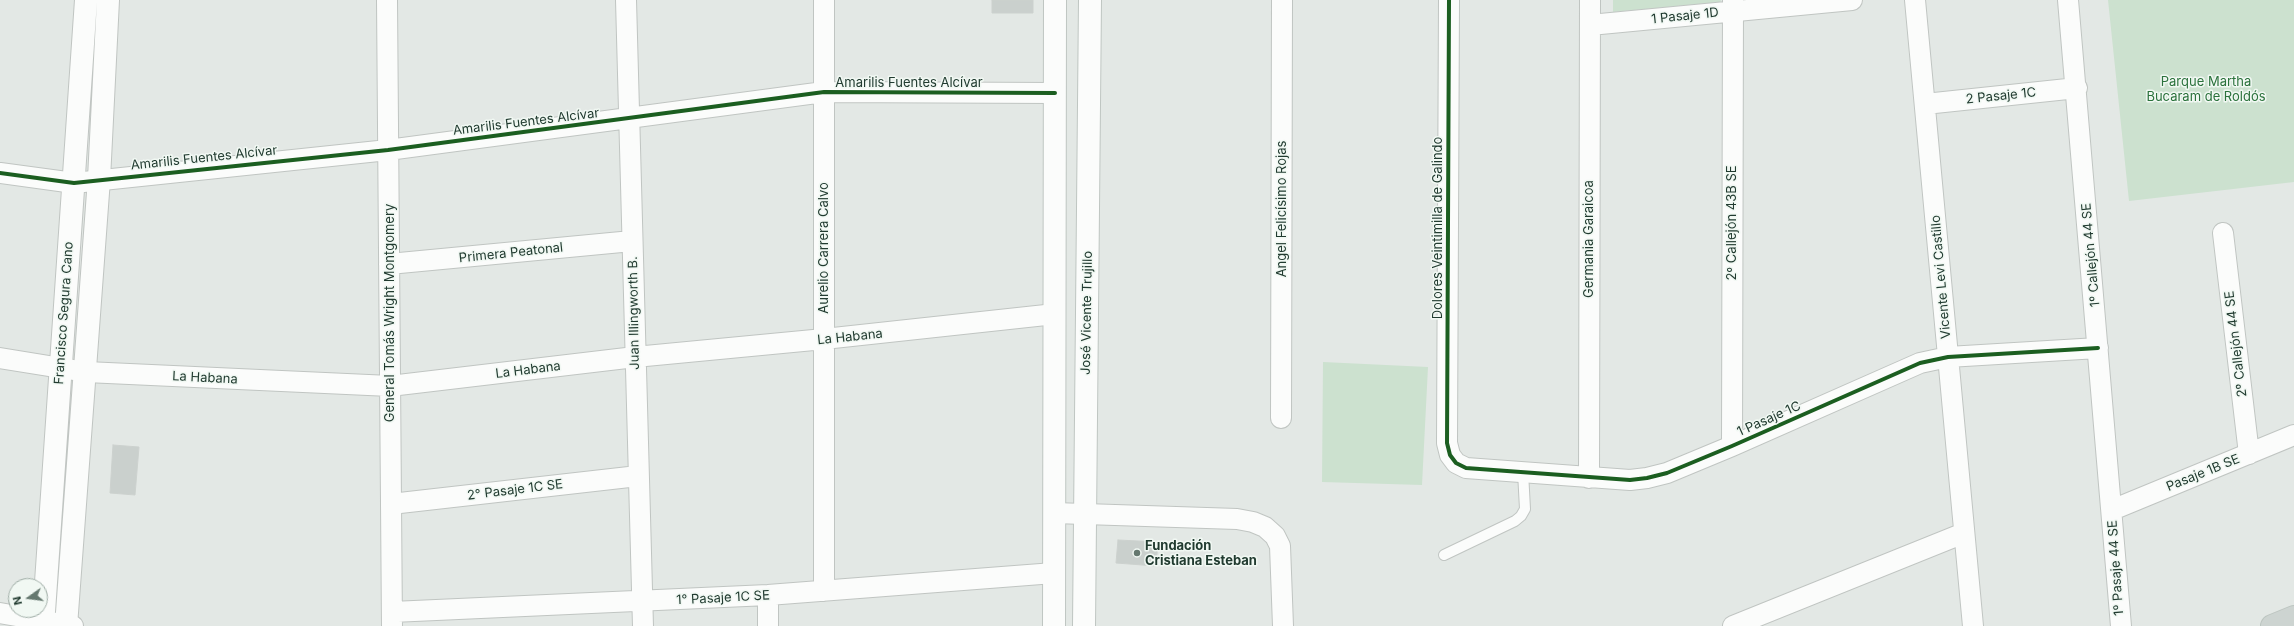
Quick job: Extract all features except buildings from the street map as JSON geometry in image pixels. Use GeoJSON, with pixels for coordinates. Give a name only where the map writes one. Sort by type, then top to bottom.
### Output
{"type":"FeatureCollection","features":[{"type":"Feature","properties":{"kind":"main road","name":"Francisco Segura Cano"},"geometry":{"type":"LineString","coordinates":[[43,623],[86,0]]}},
{"type":"Feature","properties":{"kind":"main road","name":"Francisco Segura Cano"},"geometry":{"type":"LineString","coordinates":[[68,626],[99,179],[108,0]]}},
{"type":"Feature","properties":{"kind":"main road"},"geometry":{"type":"LineString","coordinates":[[1054,626],[1055,0]]}},
{"type":"Feature","properties":{"kind":"main road","name":"José Vicente Trujillo"},"geometry":{"type":"LineString","coordinates":[[1084,626],[1090,0]]}},
{"type":"Feature","properties":{"kind":"main road"},"geometry":{"type":"LineString","coordinates":[[2272,626],[2294,617]]}},
{"type":"Feature","properties":{"kind":"street","name":"General Tomás Wright Montgomery"},"geometry":{"type":"LineString","coordinates":[[387,0],[392,619]]}},
{"type":"Feature","properties":{"kind":"street","name":"Juan Illingworth B."},"geometry":{"type":"LineString","coordinates":[[626,0],[630,118],[634,357],[643,626]]}},
{"type":"Feature","properties":{"kind":"street","name":"Aurelio Carrera Calvo"},"geometry":{"type":"LineString","coordinates":[[824,0],[824,591]]}},
{"type":"Feature","properties":{"kind":"street","name":"Angel Felicísimo Rojas"},"geometry":{"type":"LineString","coordinates":[[1281,418],[1282,0]]}},
{"type":"Feature","properties":{"kind":"street","name":"Dolores Veintimilla de Galindo"},"geometry":{"type":"LineString","coordinates":[[1449,0],[1447,443],[1450,455]]}},
{"type":"Feature","properties":{"kind":"street","name":"Germania Garaicoa"},"geometry":{"type":"LineString","coordinates":[[1589,478],[1590,0]]}},
{"type":"Feature","properties":{"kind":"street","name":"1 Pasaje 1D"},"geometry":{"type":"LineString","coordinates":[[1590,25],[1733,6],[1852,0]]}},
{"type":"Feature","properties":{"kind":"street","name":"Vicente Levi Castillo"},"geometry":{"type":"LineString","coordinates":[[1915,0],[1973,626]]}},
{"type":"Feature","properties":{"kind":"street","name":"1º Callejón 44 SE"},"geometry":{"type":"LineString","coordinates":[[2068,0],[2077,88],[2112,510]]}},
{"type":"Feature","properties":{"kind":"street","name":"2º Callejón 43B SE"},"geometry":{"type":"LineString","coordinates":[[1732,446],[1733,6]]}},
{"type":"Feature","properties":{"kind":"street","name":"2 Pasaje 1C"},"geometry":{"type":"LineString","coordinates":[[1925,104],[2077,88]]}},
{"type":"Feature","properties":{"kind":"street","name":"Amarilis Fuentes Alcívar"},"geometry":{"type":"LineString","coordinates":[[0,173],[74,182],[388,150],[824,92],[1055,93]]}},
{"type":"Feature","properties":{"kind":"street","name":"2º Callejón 44 SE"},"geometry":{"type":"LineString","coordinates":[[2223,233],[2248,454]]}},
{"type":"Feature","properties":{"kind":"street","name":"Primera Peatonal"},"geometry":{"type":"LineString","coordinates":[[389,264],[632,241]]}},
{"type":"Feature","properties":{"kind":"street","name":"La Habana"},"geometry":{"type":"LineString","coordinates":[[0,358],[60,369],[86,372],[390,386],[634,357],[824,340],[1055,314]]}},
{"type":"Feature","properties":{"kind":"street","name":"1 Pasaje 1C"},"geometry":{"type":"LineString","coordinates":[[1450,455],[1456,463],[1466,468],[1589,478],[1630,480],[1647,478],[1667,473],[1732,446],[1920,363],[1948,357],[2098,348]]}},
{"type":"Feature","properties":{"kind":"street","name":"Pasaje 1B SE"},"geometry":{"type":"LineString","coordinates":[[2112,510],[2294,436]]}},
{"type":"Feature","properties":{"kind":"street","name":"2° Pasaje 1C SE"},"geometry":{"type":"LineString","coordinates":[[391,504],[638,476]]}},
{"type":"Feature","properties":{"kind":"street","name":"1º Pasaje 44 SE"},"geometry":{"type":"LineString","coordinates":[[2112,510],[2121,626]]}},
{"type":"Feature","properties":{"kind":"street"},"geometry":{"type":"LineString","coordinates":[[1054,512],[1085,512],[1253,522],[1265,527],[1275,536],[1280,546],[1282,560],[1283,626]]}},
{"type":"Feature","properties":{"kind":"street"},"geometry":{"type":"LineString","coordinates":[[1733,626],[1964,533]]}},
{"type":"Feature","properties":{"kind":"street","name":"1° Pasaje 1C SE"},"geometry":{"type":"LineString","coordinates":[[392,619],[768,595],[1054,573]]}},
{"type":"Feature","properties":{"kind":"street"},"geometry":{"type":"LineString","coordinates":[[768,595],[768,626]]}},
{"type":"Feature","properties":{"kind":"street"},"geometry":{"type":"LineString","coordinates":[[0,612],[43,623],[68,626]]}},
{"type":"Feature","properties":{"kind":"lane"},"geometry":{"type":"LineString","coordinates":[[1444,555],[1515,521],[1521,516],[1524,509],[1523,472]]}},
{"type":"Feature","properties":{"kind":"green space"},"geometry":{"type":"Polygon","coordinates":[[[1613,0],[1721,0],[1720,2],[1613,12],[1613,0]]]}},
{"type":"Feature","properties":{"kind":"green space","name":"Parque Martha Bucaram de Roldós"},"geometry":{"type":"Polygon","coordinates":[[[2108,0],[2294,0],[2294,182],[2129,201],[2108,0]]]}},
{"type":"Feature","properties":{"kind":"green space"},"geometry":{"type":"Polygon","coordinates":[[[1323,362],[1428,367],[1422,485],[1322,482],[1323,362]]]}},
{"type":"Feature","properties":{"kind":"cycle path"},"geometry":{"type":"LineString","coordinates":[[1449,0],[1447,443],[1450,455],[1456,463],[1466,468],[1630,480],[1647,478],[1667,473],[1732,446],[1920,363],[1948,357],[2098,348]]}},
{"type":"Feature","properties":{"kind":"cycle path"},"geometry":{"type":"LineString","coordinates":[[0,173],[74,183],[388,150],[824,92],[1055,93]]}},
{"type":"Feature","properties":{"kind":"place","name":"Fundación Cristiana Esteban"},"geometry":{"type":"Point","coordinates":[1137,553]}}]}
